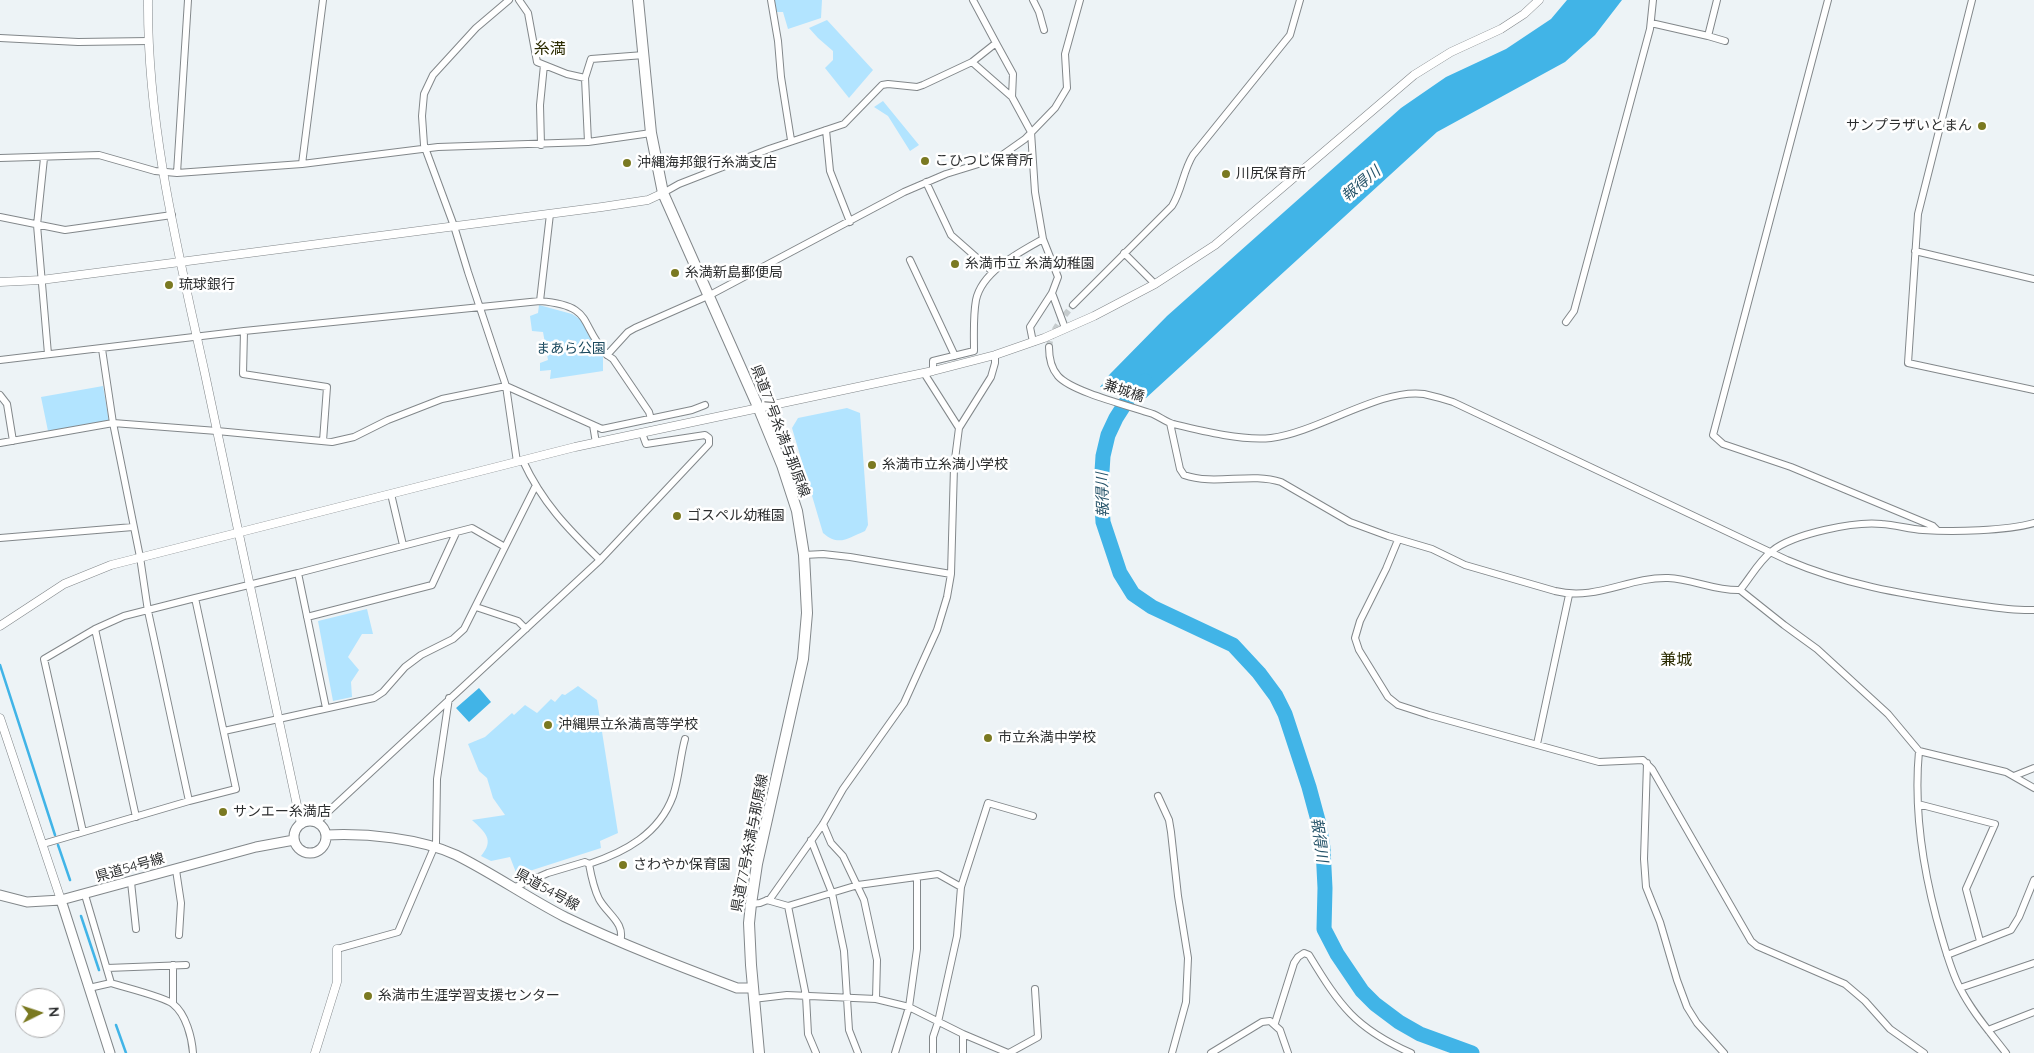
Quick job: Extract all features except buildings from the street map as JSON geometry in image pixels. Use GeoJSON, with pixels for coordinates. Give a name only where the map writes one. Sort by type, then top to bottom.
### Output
{"type":"FeatureCollection","features":[{"type":"Feature","properties":{"kind":"main road","name":"県道77号糸満与那原線"},"geometry":{"type":"LineString","coordinates":[[640,3],[652,133],[664,193],[759,409],[792,496],[800,527],[804,555],[807,613],[803,659],[757,864],[750,904],[752,988],[759,1053]]}},
{"type":"Feature","properties":{"kind":"main road"},"geometry":{"type":"LineString","coordinates":[[306,821],[317,822],[326,835],[324,846],[315,852],[300,850],[294,840],[295,831],[301,824],[306,821]]}},
{"type":"Feature","properties":{"kind":"main road","name":"県道54号線"},"geometry":{"type":"LineString","coordinates":[[326,835],[369,836],[417,843],[455,855],[564,916],[620,942],[737,988],[752,988]]}},
{"type":"Feature","properties":{"kind":"main road","name":"県道54号線"},"geometry":{"type":"LineString","coordinates":[[0,895],[27,902],[61,900],[264,845],[294,840]]}},
{"type":"Feature","properties":{"kind":"main road"},"geometry":{"type":"LineString","coordinates":[[61,900],[110,1053]]}},
{"type":"Feature","properties":{"kind":"street"},"geometry":{"type":"LineString","coordinates":[[148,0],[150,78],[180,262],[301,824]]}},
{"type":"Feature","properties":{"kind":"street"},"geometry":{"type":"LineString","coordinates":[[177,173],[188,0]]}},
{"type":"Feature","properties":{"kind":"street"},"geometry":{"type":"LineString","coordinates":[[302,164],[323,0]]}},
{"type":"Feature","properties":{"kind":"street"},"geometry":{"type":"LineString","coordinates":[[509,0],[476,28],[428,82],[422,106],[423,141],[454,226],[506,386],[520,461],[535,488],[566,528],[600,560]]}},
{"type":"Feature","properties":{"kind":"street"},"geometry":{"type":"LineString","coordinates":[[519,0],[528,13],[537,62],[567,74],[586,78]]}},
{"type":"Feature","properties":{"kind":"street"},"geometry":{"type":"LineString","coordinates":[[771,0],[791,140]]}},
{"type":"Feature","properties":{"kind":"street"},"geometry":{"type":"LineString","coordinates":[[973,0],[1013,74],[1012,97]]}},
{"type":"Feature","properties":{"kind":"street"},"geometry":{"type":"LineString","coordinates":[[1033,0],[1044,30]]}},
{"type":"Feature","properties":{"kind":"street"},"geometry":{"type":"LineString","coordinates":[[608,356],[628,332],[710,295],[904,192],[926,182],[998,158],[1025,139],[1055,108],[1067,88],[1065,54],[1080,0]]}},
{"type":"Feature","properties":{"kind":"street"},"geometry":{"type":"LineString","coordinates":[[1073,305],[1172,206],[1177,198],[1188,164],[1193,155],[1290,35],[1300,0]]}},
{"type":"Feature","properties":{"kind":"street"},"geometry":{"type":"LineString","coordinates":[[0,626],[64,584],[111,565],[140,557],[596,443],[933,371],[995,355],[1033,342],[1094,316],[1155,284],[1215,246],[1414,75],[1451,52],[1502,29],[1540,0]]}},
{"type":"Feature","properties":{"kind":"street"},"geometry":{"type":"LineString","coordinates":[[1566,322],[1574,311],[1579,293],[1651,23],[1653,0]]}},
{"type":"Feature","properties":{"kind":"street"},"geometry":{"type":"LineString","coordinates":[[1708,36],[1717,0]]}},
{"type":"Feature","properties":{"kind":"street"},"geometry":{"type":"LineString","coordinates":[[1828,0],[1713,435],[1723,444],[1791,467],[1933,526],[1937,530]]}},
{"type":"Feature","properties":{"kind":"street"},"geometry":{"type":"LineString","coordinates":[[1972,0],[1918,214],[1908,364],[2034,390]]}},
{"type":"Feature","properties":{"kind":"street"},"geometry":{"type":"LineString","coordinates":[[1651,23],[1725,41]]}},
{"type":"Feature","properties":{"kind":"street"},"geometry":{"type":"LineString","coordinates":[[0,38],[78,42],[149,42]]}},
{"type":"Feature","properties":{"kind":"street"},"geometry":{"type":"LineString","coordinates":[[0,282],[41,280],[643,201],[664,193],[681,183],[791,140],[844,124],[882,85],[917,87],[972,62],[996,42]]}},
{"type":"Feature","properties":{"kind":"street"},"geometry":{"type":"LineString","coordinates":[[588,142],[586,78],[591,59],[644,55]]}},
{"type":"Feature","properties":{"kind":"street"},"geometry":{"type":"LineString","coordinates":[[972,62],[1012,97],[1031,132],[1034,192],[1043,239],[1058,278],[1052,294],[1030,328],[1033,342]]}},
{"type":"Feature","properties":{"kind":"street"},"geometry":{"type":"LineString","coordinates":[[541,145],[540,105],[544,65]]}},
{"type":"Feature","properties":{"kind":"street"},"geometry":{"type":"LineString","coordinates":[[826,130],[830,171],[850,222]]}},
{"type":"Feature","properties":{"kind":"street"},"geometry":{"type":"LineString","coordinates":[[0,158],[99,155],[164,172],[177,173],[302,164],[454,146],[541,145],[588,142],[652,133]]}},
{"type":"Feature","properties":{"kind":"street"},"geometry":{"type":"LineString","coordinates":[[44,158],[37,225],[48,354]]}},
{"type":"Feature","properties":{"kind":"street"},"geometry":{"type":"LineString","coordinates":[[926,182],[951,235],[993,272]]}},
{"type":"Feature","properties":{"kind":"street"},"geometry":{"type":"LineString","coordinates":[[540,301],[550,214]]}},
{"type":"Feature","properties":{"kind":"street"},"geometry":{"type":"LineString","coordinates":[[0,217],[65,230],[172,215]]}},
{"type":"Feature","properties":{"kind":"street"},"geometry":{"type":"LineString","coordinates":[[933,371],[933,361],[974,350],[976,298],[993,272],[1018,253],[1043,239]]}},
{"type":"Feature","properties":{"kind":"street"},"geometry":{"type":"LineString","coordinates":[[1915,251],[2034,279]]}},
{"type":"Feature","properties":{"kind":"street"},"geometry":{"type":"LineString","coordinates":[[1124,252],[1155,284]]}},
{"type":"Feature","properties":{"kind":"street"},"geometry":{"type":"LineString","coordinates":[[910,260],[955,356]]}},
{"type":"Feature","properties":{"kind":"street"},"geometry":{"type":"LineString","coordinates":[[1052,294],[1065,328]]}},
{"type":"Feature","properties":{"kind":"street"},"geometry":{"type":"LineString","coordinates":[[0,360],[244,331],[540,301],[561,304],[585,317],[599,346],[613,359],[649,412],[651,419]]}},
{"type":"Feature","properties":{"kind":"street"},"geometry":{"type":"LineString","coordinates":[[244,331],[243,374],[327,387],[324,441]]}},
{"type":"Feature","properties":{"kind":"street","name":"兼城橋"},"geometry":{"type":"LineString","coordinates":[[1049,347],[1052,365],[1058,376],[1066,382],[1155,415],[1170,424]]}},
{"type":"Feature","properties":{"kind":"street"},"geometry":{"type":"LineString","coordinates":[[102,349],[113,423],[140,557],[148,611],[189,801]]}},
{"type":"Feature","properties":{"kind":"street"},"geometry":{"type":"LineString","coordinates":[[750,904],[760,904],[767,900],[812,840],[843,789],[908,696],[937,630],[947,598],[951,574],[954,467],[959,428],[991,377],[995,355]]}},
{"type":"Feature","properties":{"kind":"street"},"geometry":{"type":"LineString","coordinates":[[924,373],[959,428]]}},
{"type":"Feature","properties":{"kind":"street"},"geometry":{"type":"LineString","coordinates":[[0,443],[113,423],[332,442],[354,437],[388,420],[442,398],[506,386],[602,429],[692,410],[705,405]]}},
{"type":"Feature","properties":{"kind":"street"},"geometry":{"type":"LineString","coordinates":[[2034,610],[2007,609],[1940,600],[1864,586],[1801,565],[1453,402],[1423,394],[1403,395],[1382,400],[1303,432],[1269,438],[1242,437],[1170,424],[1180,468],[1184,475],[1202,480],[1269,479],[1281,482],[1350,522],[1398,540],[1432,549],[1465,564],[1569,594],[1595,593],[1648,580],[1669,578],[1728,590],[1740,590],[1817,649],[1888,714],[1919,751],[1996,768],[2034,788]]}},
{"type":"Feature","properties":{"kind":"street"},"geometry":{"type":"LineString","coordinates":[[0,395],[7,404],[13,441]]}},
{"type":"Feature","properties":{"kind":"street"},"geometry":{"type":"LineString","coordinates":[[593,425],[596,443]]}},
{"type":"Feature","properties":{"kind":"street"},"geometry":{"type":"LineString","coordinates":[[317,822],[600,560],[709,444],[708,438],[705,435],[646,444],[642,433]]}},
{"type":"Feature","properties":{"kind":"street"},"geometry":{"type":"LineString","coordinates":[[224,730],[374,698],[383,692],[405,666],[421,655],[453,640],[464,629],[476,607],[504,547],[535,488]]}},
{"type":"Feature","properties":{"kind":"street"},"geometry":{"type":"LineString","coordinates":[[392,494],[403,545]]}},
{"type":"Feature","properties":{"kind":"street"},"geometry":{"type":"LineString","coordinates":[[1740,590],[1771,552],[1791,540],[1803,536],[1857,524],[1880,524],[1937,530],[2013,528],[2034,523]]}},
{"type":"Feature","properties":{"kind":"street"},"geometry":{"type":"LineString","coordinates":[[0,538],[134,527]]}},
{"type":"Feature","properties":{"kind":"street"},"geometry":{"type":"LineString","coordinates":[[83,832],[44,659],[95,629],[124,616],[472,528],[504,547]]}},
{"type":"Feature","properties":{"kind":"street"},"geometry":{"type":"LineString","coordinates":[[307,617],[432,585],[456,533]]}},
{"type":"Feature","properties":{"kind":"street"},"geometry":{"type":"LineString","coordinates":[[1398,540],[1360,621],[1355,638],[1359,650],[1388,697],[1398,704],[1429,714],[1599,762],[1637,759],[1647,764],[1652,769],[1751,941],[1757,946],[1845,984],[1866,1001],[1890,1029],[1924,1053]]}},
{"type":"Feature","properties":{"kind":"street"},"geometry":{"type":"LineString","coordinates":[[804,555],[823,554],[850,557],[951,574]]}},
{"type":"Feature","properties":{"kind":"street"},"geometry":{"type":"LineString","coordinates":[[298,573],[326,708]]}},
{"type":"Feature","properties":{"kind":"street"},"geometry":{"type":"LineString","coordinates":[[1537,744],[1569,594]]}},
{"type":"Feature","properties":{"kind":"street"},"geometry":{"type":"LineString","coordinates":[[43,844],[236,789],[196,598]]}},
{"type":"Feature","properties":{"kind":"street"},"geometry":{"type":"LineString","coordinates":[[476,607],[518,622],[526,629]]}},
{"type":"Feature","properties":{"kind":"street"},"geometry":{"type":"LineString","coordinates":[[95,629],[136,817]]}},
{"type":"Feature","properties":{"kind":"street"},"geometry":{"type":"LineString","coordinates":[[315,1053],[337,982],[337,949],[398,932],[434,848],[437,779],[450,698]]}},
{"type":"Feature","properties":{"kind":"street"},"geometry":{"type":"LineString","coordinates":[[0,718],[61,900]]}},
{"type":"Feature","properties":{"kind":"street"},"geometry":{"type":"LineString","coordinates":[[513,888],[548,873],[585,862],[589,864],[624,850],[641,839],[656,825],[674,794],[685,739]]}},
{"type":"Feature","properties":{"kind":"street"},"geometry":{"type":"LineString","coordinates":[[1919,751],[1916,780],[1925,872],[1948,955],[1960,988],[1975,1015],[2006,1053]]}},
{"type":"Feature","properties":{"kind":"street"},"geometry":{"type":"LineString","coordinates":[[1647,764],[1644,859],[1646,887],[1660,922],[1687,1007],[1697,1023],[1724,1053]]}},
{"type":"Feature","properties":{"kind":"street"},"geometry":{"type":"LineString","coordinates":[[2014,776],[2034,768]]}},
{"type":"Feature","properties":{"kind":"street"},"geometry":{"type":"LineString","coordinates":[[1158,796],[1171,832],[1178,896],[1188,958],[1186,1002],[1172,1053]]}},
{"type":"Feature","properties":{"kind":"street"},"geometry":{"type":"LineString","coordinates":[[933,1053],[933,1037],[957,936],[961,886],[988,803],[1033,816]]}},
{"type":"Feature","properties":{"kind":"street"},"geometry":{"type":"LineString","coordinates":[[1918,804],[1995,824],[1966,889],[1980,941]]}},
{"type":"Feature","properties":{"kind":"street"},"geometry":{"type":"LineString","coordinates":[[822,824],[831,843],[843,856],[858,885],[870,920],[877,960],[876,999]]}},
{"type":"Feature","properties":{"kind":"street"},"geometry":{"type":"LineString","coordinates":[[812,840],[832,893],[844,951],[849,1030],[858,1053]]}},
{"type":"Feature","properties":{"kind":"street"},"geometry":{"type":"LineString","coordinates":[[589,864],[598,898],[621,928],[623,934],[620,942]]}},
{"type":"Feature","properties":{"kind":"street"},"geometry":{"type":"LineString","coordinates":[[176,870],[181,903],[179,935]]}},
{"type":"Feature","properties":{"kind":"street"},"geometry":{"type":"LineString","coordinates":[[767,900],[788,906],[858,885],[938,874],[961,886]]}},
{"type":"Feature","properties":{"kind":"street"},"geometry":{"type":"LineString","coordinates":[[895,1053],[909,1007],[917,949],[918,877]]}},
{"type":"Feature","properties":{"kind":"street"},"geometry":{"type":"LineString","coordinates":[[1948,955],[2011,930],[2019,917],[2034,880]]}},
{"type":"Feature","properties":{"kind":"street"},"geometry":{"type":"LineString","coordinates":[[131,882],[136,929]]}},
{"type":"Feature","properties":{"kind":"street"},"geometry":{"type":"LineString","coordinates":[[85,895],[111,983]]}},
{"type":"Feature","properties":{"kind":"street"},"geometry":{"type":"LineString","coordinates":[[788,906],[806,996],[808,1034],[816,1053]]}},
{"type":"Feature","properties":{"kind":"street"},"geometry":{"type":"LineString","coordinates":[[1275,1024],[1294,964],[1298,957],[1304,953],[1309,955],[1331,991],[1347,1012],[1368,1030],[1392,1045],[1411,1053]]}},
{"type":"Feature","properties":{"kind":"street"},"geometry":{"type":"LineString","coordinates":[[1960,988],[2034,963]]}},
{"type":"Feature","properties":{"kind":"street"},"geometry":{"type":"LineString","coordinates":[[173,965],[173,1003],[181,1014],[192,1039],[193,1053]]}},
{"type":"Feature","properties":{"kind":"street"},"geometry":{"type":"LineString","coordinates":[[107,968],[186,965]]}},
{"type":"Feature","properties":{"kind":"street"},"geometry":{"type":"LineString","coordinates":[[89,988],[111,983],[173,1003]]}},
{"type":"Feature","properties":{"kind":"street"},"geometry":{"type":"LineString","coordinates":[[753,1000],[787,995],[876,999],[909,1007],[963,1034],[1009,1053],[1038,1037],[1035,989]]}},
{"type":"Feature","properties":{"kind":"street"},"geometry":{"type":"LineString","coordinates":[[1988,1030],[2034,1012]]}},
{"type":"Feature","properties":{"kind":"street"},"geometry":{"type":"LineString","coordinates":[[1211,1053],[1262,1022],[1270,1020],[1283,1036],[1288,1053]]}},
{"type":"Feature","properties":{"kind":"street"},"geometry":{"type":"LineString","coordinates":[[963,1034],[963,1053]]}},
{"type":"Feature","properties":{"kind":"green space"},"geometry":{"type":"Polygon","coordinates":[[[774,0],[822,0],[821,18],[788,29],[783,12],[775,12],[774,0]]]}},
{"type":"Feature","properties":{"kind":"green space"},"geometry":{"type":"Polygon","coordinates":[[[827,20],[873,70],[849,98],[825,68],[833,60],[833,51],[809,28],[827,20]]]}},
{"type":"Feature","properties":{"kind":"green space"},"geometry":{"type":"Polygon","coordinates":[[[883,101],[919,145],[910,151],[888,116],[874,107],[883,101]]]}},
{"type":"Feature","properties":{"kind":"green space","name":"まあら公園"},"geometry":{"type":"Polygon","coordinates":[[[539,305],[572,314],[586,323],[603,353],[603,371],[550,379],[551,370],[540,371],[540,363],[548,360],[543,332],[532,331],[530,316],[538,313],[539,305]]]}},
{"type":"Feature","properties":{"kind":"green space"},"geometry":{"type":"Polygon","coordinates":[[[103,386],[109,421],[48,431],[41,397],[103,386]]]}},
{"type":"Feature","properties":{"kind":"green space"},"geometry":{"type":"Polygon","coordinates":[[[847,408],[860,413],[868,525],[865,531],[844,540],[834,540],[823,533],[792,428],[798,418],[847,408]]]}},
{"type":"Feature","properties":{"kind":"green space"},"geometry":{"type":"Polygon","coordinates":[[[367,609],[373,634],[362,634],[348,657],[359,670],[351,682],[352,697],[333,701],[318,621],[367,609]]]}},
{"type":"Feature","properties":{"kind":"green space"},"geometry":{"type":"Polygon","coordinates":[[[578,686],[597,700],[618,833],[600,841],[601,848],[517,875],[510,857],[491,861],[481,856],[487,845],[487,836],[472,820],[505,815],[493,798],[487,778],[479,771],[468,744],[485,737],[512,713],[514,715],[525,705],[537,713],[551,699],[555,702],[562,694],[565,695],[578,686]]]}},
{"type":"Feature","properties":{"kind":"water"},"geometry":{"type":"Polygon","coordinates":[[[1567,0],[1622,0],[1595,35],[1565,62],[1437,132],[1146,398],[1100,387],[1110,374],[1167,316],[1401,108],[1446,77],[1506,49],[1551,19],[1567,0]]]}},
{"type":"Feature","properties":{"kind":"water"},"geometry":{"type":"Polygon","coordinates":[[[479,688],[491,702],[469,722],[456,708],[479,688]]]}},
{"type":"Feature","properties":{"kind":"waterway","name":"報得川"},"geometry":{"type":"LineString","coordinates":[[1145,381],[1130,396],[1116,418],[1108,435],[1103,456],[1101,487],[1103,522],[1120,573],[1133,594],[1152,607],[1233,645],[1259,673],[1276,696],[1285,714],[1319,824],[1323,848],[1325,888],[1324,929],[1337,954],[1362,991],[1375,1004],[1399,1022],[1420,1034],[1472,1053]]}},
{"type":"Feature","properties":{"kind":"waterway"},"geometry":{"type":"LineString","coordinates":[[0,665],[55,835]]}},
{"type":"Feature","properties":{"kind":"waterway"},"geometry":{"type":"LineString","coordinates":[[58,845],[70,880]]}},
{"type":"Feature","properties":{"kind":"waterway"},"geometry":{"type":"LineString","coordinates":[[81,916],[99,970]]}},
{"type":"Feature","properties":{"kind":"waterway"},"geometry":{"type":"LineString","coordinates":[[116,1025],[126,1053]]}},
{"type":"Feature","properties":{"kind":"tunnel"},"geometry":{"type":"LineString","coordinates":[[1049,347],[1055,330],[1073,305]]}},
{"type":"Feature","properties":{"kind":"place","name":"サンプラザいとまん"},"geometry":{"type":"Point","coordinates":[1982,126]}},
{"type":"Feature","properties":{"kind":"place","name":"こひつじ保育所"},"geometry":{"type":"Point","coordinates":[925,161]}},
{"type":"Feature","properties":{"kind":"place","name":"沖縄海邦銀行糸満支店"},"geometry":{"type":"Point","coordinates":[627,163]}},
{"type":"Feature","properties":{"kind":"place","name":"川尻保育所"},"geometry":{"type":"Point","coordinates":[1226,174]}},
{"type":"Feature","properties":{"kind":"place","name":"糸満市立 糸満幼稚園"},"geometry":{"type":"Point","coordinates":[955,264]}},
{"type":"Feature","properties":{"kind":"place","name":"糸満新島郵便局"},"geometry":{"type":"Point","coordinates":[675,273]}},
{"type":"Feature","properties":{"kind":"place","name":"琉球銀行"},"geometry":{"type":"Point","coordinates":[169,285]}},
{"type":"Feature","properties":{"kind":"place","name":"糸満市立糸満小学校"},"geometry":{"type":"Point","coordinates":[872,465]}},
{"type":"Feature","properties":{"kind":"place","name":"ゴスペル幼稚園"},"geometry":{"type":"Point","coordinates":[677,516]}},
{"type":"Feature","properties":{"kind":"place","name":"沖縄県立糸満高等学校"},"geometry":{"type":"Point","coordinates":[548,725]}},
{"type":"Feature","properties":{"kind":"place","name":"市立糸満中学校"},"geometry":{"type":"Point","coordinates":[988,738]}},
{"type":"Feature","properties":{"kind":"place","name":"サンエー糸満店"},"geometry":{"type":"Point","coordinates":[223,812]}},
{"type":"Feature","properties":{"kind":"place","name":"さわやか保育園"},"geometry":{"type":"Point","coordinates":[623,865]}},
{"type":"Feature","properties":{"kind":"place","name":"糸満市生涯学習支援センター"},"geometry":{"type":"Point","coordinates":[368,996]}},
{"type":"Feature","properties":{"kind":"district","name":"糸満"},"geometry":{"type":"Point","coordinates":[550,49]}},
{"type":"Feature","properties":{"kind":"district","name":"兼城"},"geometry":{"type":"Point","coordinates":[1676,660]}}]}
